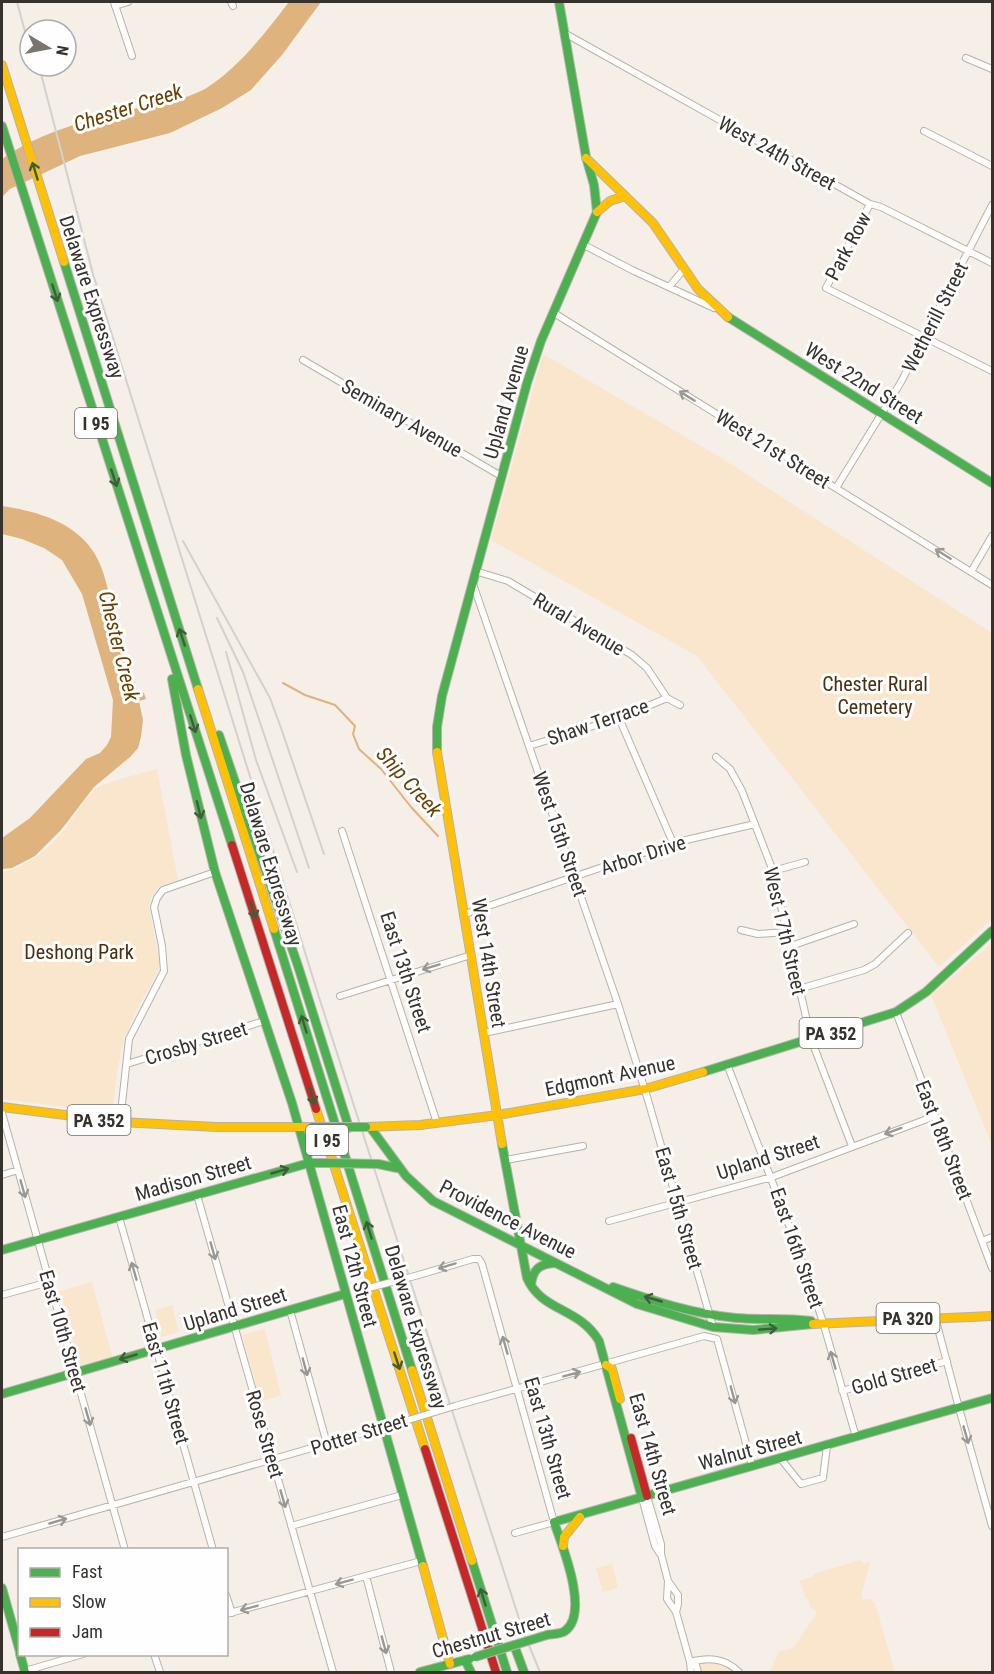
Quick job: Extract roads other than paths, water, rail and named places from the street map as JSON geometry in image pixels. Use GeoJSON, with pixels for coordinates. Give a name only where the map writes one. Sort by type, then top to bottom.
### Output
{"type":"FeatureCollection","features":[{"type":"Feature","properties":{"kind":"main road","name":"Upland Avenue"},"geometry":{"type":"LineString","coordinates":[[448,817],[437,757],[437,727],[442,696],[532,365],[597,212],[594,185],[586,157],[559,2]]}},
{"type":"Feature","properties":{"kind":"main road","name":"Delaware Expressway"},"geometry":{"type":"LineString","coordinates":[[2,65],[507,1672]]}},
{"type":"Feature","properties":{"kind":"main road","name":"Delaware Expressway"},"geometry":{"type":"LineString","coordinates":[[2,126],[496,1672]]}},
{"type":"Feature","properties":{"kind":"main road","name":"West 22nd Street"},"geometry":{"type":"LineString","coordinates":[[586,157],[653,223],[698,289],[720,310],[760,338],[993,483]]}},
{"type":"Feature","properties":{"kind":"main road"},"geometry":{"type":"LineString","coordinates":[[597,212],[606,202],[625,196]]}},
{"type":"Feature","properties":{"kind":"main road","name":"East 12th Street"},"geometry":{"type":"LineString","coordinates":[[156,609],[176,696],[186,755],[214,872],[299,1126],[451,1668]]}},
{"type":"Feature","properties":{"kind":"main road"},"geometry":{"type":"LineString","coordinates":[[199,689],[225,746],[349,1128]]}},
{"type":"Feature","properties":{"kind":"main road","name":"West 14th Street"},"geometry":{"type":"LineString","coordinates":[[448,817],[498,1115]]}},
{"type":"Feature","properties":{"kind":"main road","name":"Edgmont Avenue"},"geometry":{"type":"LineString","coordinates":[[120,1122],[196,1126],[349,1128],[437,1123],[498,1115],[645,1089],[896,1012],[926,992],[993,931]]}},
{"type":"Feature","properties":{"kind":"main road","name":"PA 352"},"geometry":{"type":"LineString","coordinates":[[2,1107],[120,1122]]}},
{"type":"Feature","properties":{"kind":"main road"},"geometry":{"type":"LineString","coordinates":[[498,1115],[519,1243],[531,1286]]}},
{"type":"Feature","properties":{"kind":"main road","name":"Providence Avenue"},"geometry":{"type":"LineString","coordinates":[[368,1127],[408,1181],[434,1201],[637,1304],[713,1327],[736,1330],[762,1329],[823,1322],[993,1316]]}},
{"type":"Feature","properties":{"kind":"main road","name":"Madison Street"},"geometry":{"type":"LineString","coordinates":[[2,1250],[309,1163],[378,1164],[397,1168]]}},
{"type":"Feature","properties":{"kind":"main road"},"geometry":{"type":"LineString","coordinates":[[531,1286],[532,1273],[539,1265],[558,1263]]}},
{"type":"Feature","properties":{"kind":"main road","name":"Providence Avenue"},"geometry":{"type":"LineString","coordinates":[[591,1279],[709,1314],[728,1317],[792,1318],[823,1322]]}},
{"type":"Feature","properties":{"kind":"main road","name":"East 14th Street"},"geometry":{"type":"LineString","coordinates":[[531,1286],[543,1299],[588,1323],[598,1338],[644,1497]]}},
{"type":"Feature","properties":{"kind":"main road","name":"Upland Street"},"geometry":{"type":"LineString","coordinates":[[2,1394],[345,1294]]}},
{"type":"Feature","properties":{"kind":"main road","name":"Walnut Street"},"geometry":{"type":"LineString","coordinates":[[554,1522],[993,1398]]}},
{"type":"Feature","properties":{"kind":"main road"},"geometry":{"type":"LineString","coordinates":[[562,1550],[564,1537],[582,1515]]}},
{"type":"Feature","properties":{"kind":"main road","name":"East 13th Street"},"geometry":{"type":"LineString","coordinates":[[554,1522],[575,1592],[576,1613],[569,1626]]}},
{"type":"Feature","properties":{"kind":"main road"},"geometry":{"type":"LineString","coordinates":[[2,1588],[18,1646]]}},
{"type":"Feature","properties":{"kind":"main road","name":"Chestnut Street"},"geometry":{"type":"LineString","coordinates":[[420,1672],[451,1668],[465,1660],[565,1630],[569,1626]]}},
{"type":"Feature","properties":{"kind":"main road"},"geometry":{"type":"LineString","coordinates":[[514,1644],[524,1672]]}},
{"type":"Feature","properties":{"kind":"main road"},"geometry":{"type":"LineString","coordinates":[[21,1656],[25,1672]]}},
{"type":"Feature","properties":{"kind":"main road"},"geometry":{"type":"LineString","coordinates":[[465,1660],[471,1672]]}},
{"type":"Feature","properties":{"kind":"street"},"geometry":{"type":"LineString","coordinates":[[128,2],[114,4],[132,56]]}},
{"type":"Feature","properties":{"kind":"street","name":"West 24th Street"},"geometry":{"type":"LineString","coordinates":[[566,34],[870,204],[881,207],[993,263]]}},
{"type":"Feature","properties":{"kind":"street"},"geometry":{"type":"LineString","coordinates":[[966,58],[993,69]]}},
{"type":"Feature","properties":{"kind":"street"},"geometry":{"type":"LineString","coordinates":[[924,131],[993,166]]}},
{"type":"Feature","properties":{"kind":"street","name":"Park Row"},"geometry":{"type":"LineString","coordinates":[[870,204],[826,288],[926,337]]}},
{"type":"Feature","properties":{"kind":"street","name":"Wetherill Street"},"geometry":{"type":"LineString","coordinates":[[836,488],[926,337],[993,205]]}},
{"type":"Feature","properties":{"kind":"street","name":"West 22nd Street"},"geometry":{"type":"LineString","coordinates":[[584,244],[720,310]]}},
{"type":"Feature","properties":{"kind":"street"},"geometry":{"type":"LineString","coordinates":[[669,287],[684,269]]}},
{"type":"Feature","properties":{"kind":"street","name":"West 21st Street"},"geometry":{"type":"LineString","coordinates":[[554,313],[993,585]]}},
{"type":"Feature","properties":{"kind":"street"},"geometry":{"type":"LineString","coordinates":[[926,337],[993,371]]}},
{"type":"Feature","properties":{"kind":"street","name":"Seminary Avenue"},"geometry":{"type":"LineString","coordinates":[[303,360],[501,476]]}},
{"type":"Feature","properties":{"kind":"street"},"geometry":{"type":"LineString","coordinates":[[971,572],[993,536]]}},
{"type":"Feature","properties":{"kind":"street","name":"Rural Avenue"},"geometry":{"type":"LineString","coordinates":[[475,571],[508,581],[632,655],[647,668],[667,698]]}},
{"type":"Feature","properties":{"kind":"street","name":"West 15th Street"},"geometry":{"type":"LineString","coordinates":[[472,581],[576,877],[645,1089]]}},
{"type":"Feature","properties":{"kind":"street"},"geometry":{"type":"LineString","coordinates":[[667,698],[680,705]]}},
{"type":"Feature","properties":{"kind":"street","name":"Shaw Terrace"},"geometry":{"type":"LineString","coordinates":[[529,746],[619,718],[667,698]]}},
{"type":"Feature","properties":{"kind":"street"},"geometry":{"type":"LineString","coordinates":[[619,718],[673,843]]}},
{"type":"Feature","properties":{"kind":"street","name":"West 17th Street"},"geometry":{"type":"LineString","coordinates":[[716,757],[730,770],[755,824],[773,871],[811,1039],[852,1146]]}},
{"type":"Feature","properties":{"kind":"street","name":"Arbor Drive"},"geometry":{"type":"LineString","coordinates":[[465,914],[673,843],[755,824]]}},
{"type":"Feature","properties":{"kind":"street","name":"East 13th Street"},"geometry":{"type":"LineString","coordinates":[[342,831],[437,1123]]}},
{"type":"Feature","properties":{"kind":"street"},"geometry":{"type":"LineString","coordinates":[[773,871],[805,862]]}},
{"type":"Feature","properties":{"kind":"street"},"geometry":{"type":"LineString","coordinates":[[120,1122],[129,1039],[164,971],[162,946],[153,907],[156,898],[163,890],[214,872]]}},
{"type":"Feature","properties":{"kind":"street"},"geometry":{"type":"LineString","coordinates":[[791,946],[854,924]]}},
{"type":"Feature","properties":{"kind":"street"},"geometry":{"type":"LineString","coordinates":[[741,930],[758,934],[788,932]]}},
{"type":"Feature","properties":{"kind":"street"},"geometry":{"type":"LineString","coordinates":[[799,989],[875,964],[908,933]]}},
{"type":"Feature","properties":{"kind":"street"},"geometry":{"type":"LineString","coordinates":[[340,996],[471,955]]}},
{"type":"Feature","properties":{"kind":"street"},"geometry":{"type":"LineString","coordinates":[[484,1034],[618,1004]]}},
{"type":"Feature","properties":{"kind":"street","name":"East 18th Street"},"geometry":{"type":"LineString","coordinates":[[896,1012],[993,1268]]}},
{"type":"Feature","properties":{"kind":"street","name":"Crosby Street"},"geometry":{"type":"LineString","coordinates":[[127,1064],[264,1021]]}},
{"type":"Feature","properties":{"kind":"street","name":"East 16th Street"},"geometry":{"type":"LineString","coordinates":[[727,1064],[772,1177],[823,1322],[856,1437]]}},
{"type":"Feature","properties":{"kind":"street","name":"East 15th Street"},"geometry":{"type":"LineString","coordinates":[[645,1089],[713,1327]]}},
{"type":"Feature","properties":{"kind":"street","name":"East 10th Street"},"geometry":{"type":"LineString","coordinates":[[2,1113],[124,1548]]}},
{"type":"Feature","properties":{"kind":"street","name":"Upland Street"},"geometry":{"type":"LineString","coordinates":[[609,1221],[772,1177],[935,1116]]}},
{"type":"Feature","properties":{"kind":"street"},"geometry":{"type":"LineString","coordinates":[[506,1160],[582,1146]]}},
{"type":"Feature","properties":{"kind":"street"},"geometry":{"type":"LineString","coordinates":[[2,1175],[18,1170]]}},
{"type":"Feature","properties":{"kind":"street","name":"Rose Street"},"geometry":{"type":"LineString","coordinates":[[197,1194],[333,1672]]}},
{"type":"Feature","properties":{"kind":"street","name":"East 11th Street"},"geometry":{"type":"LineString","coordinates":[[119,1217],[212,1548]]}},
{"type":"Feature","properties":{"kind":"street"},"geometry":{"type":"LineString","coordinates":[[982,1241],[993,1237]]}},
{"type":"Feature","properties":{"kind":"street","name":"Upland Street"},"geometry":{"type":"LineString","coordinates":[[345,1294],[472,1258],[479,1259]]}},
{"type":"Feature","properties":{"kind":"street","name":"East 13th Street"},"geometry":{"type":"LineString","coordinates":[[479,1259],[554,1522]]}},
{"type":"Feature","properties":{"kind":"street"},"geometry":{"type":"LineString","coordinates":[[2,1295],[49,1282]]}},
{"type":"Feature","properties":{"kind":"street"},"geometry":{"type":"LineString","coordinates":[[290,1310],[327,1444]]}},
{"type":"Feature","properties":{"kind":"street"},"geometry":{"type":"LineString","coordinates":[[935,1317],[958,1408],[990,1509],[993,1526]]}},
{"type":"Feature","properties":{"kind":"street","name":"Potter Street"},"geometry":{"type":"LineString","coordinates":[[2,1537],[704,1336],[717,1339],[752,1465]]}},
{"type":"Feature","properties":{"kind":"street","name":"Gold Street"},"geometry":{"type":"LineString","coordinates":[[842,1392],[947,1361]]}},
{"type":"Feature","properties":{"kind":"street"},"geometry":{"type":"LineString","coordinates":[[781,1459],[801,1484],[823,1478],[827,1446]]}},
{"type":"Feature","properties":{"kind":"street"},"geometry":{"type":"LineString","coordinates":[[291,1526],[402,1495]]}},
{"type":"Feature","properties":{"kind":"street","name":"East 14th Street"},"geometry":{"type":"LineString","coordinates":[[644,1497],[655,1546],[661,1554],[668,1581],[667,1599],[676,1612],[690,1662],[690,1672]]}},
{"type":"Feature","properties":{"kind":"street","name":"Walnut Street"},"geometry":{"type":"LineString","coordinates":[[515,1533],[554,1522]]}},
{"type":"Feature","properties":{"kind":"street"},"geometry":{"type":"LineString","coordinates":[[229,1614],[420,1561]]}},
{"type":"Feature","properties":{"kind":"street"},"geometry":{"type":"LineString","coordinates":[[366,1576],[391,1672]]}},
{"type":"Feature","properties":{"kind":"street","name":"East 14th Street"},"geometry":{"type":"LineString","coordinates":[[668,1581],[678,1595],[676,1612]]}},
{"type":"Feature","properties":{"kind":"street"},"geometry":{"type":"LineString","coordinates":[[25,1672],[77,1656]]}},
{"type":"Feature","properties":{"kind":"street"},"geometry":{"type":"LineString","coordinates":[[155,1656],[160,1672]]}},
{"type":"Feature","properties":{"kind":"street"},"geometry":{"type":"LineString","coordinates":[[690,1662],[715,1659],[728,1663],[739,1672]]}},
{"type":"Feature","properties":{"kind":"street","name":"East 14th Street"},"geometry":{"type":"LineString","coordinates":[[690,1662],[696,1665],[698,1672]]}},
{"type":"Feature","properties":{"kind":"water","name":"Chester Creek"},"geometry":{"type":"Polygon","coordinates":[[[289,2],[321,2],[282,55],[251,90],[222,108],[170,133],[80,156],[10,189],[2,197],[2,159],[33,141],[67,127],[192,95],[208,87],[242,59],[289,2]]]}},
{"type":"Feature","properties":{"kind":"water","name":"Chester Creek"},"geometry":{"type":"Polygon","coordinates":[[[2,506],[52,519],[75,532],[93,551],[105,580],[129,668],[138,691],[144,693],[146,699],[139,701],[143,720],[138,748],[94,787],[61,830],[35,856],[12,868],[2,869],[2,838],[30,818],[86,759],[100,753],[107,745],[111,737],[113,700],[82,594],[62,560],[44,548],[2,534],[2,506]]]}},
{"type":"Feature","properties":{"kind":"waterway","name":"Ship Creek"},"geometry":{"type":"LineString","coordinates":[[283,683],[305,695],[335,705],[355,726],[353,734],[359,749],[381,769],[438,836]]}},
{"type":"Feature","properties":{"kind":"railway"},"geometry":{"type":"LineString","coordinates":[[17,2],[21,18]]}},
{"type":"Feature","properties":{"kind":"railway"},"geometry":{"type":"LineString","coordinates":[[42,78],[93,274],[318,994],[523,1631],[540,1672]]}},
{"type":"Feature","properties":{"kind":"railway"},"geometry":{"type":"LineString","coordinates":[[183,541],[270,698],[324,854]]}},
{"type":"Feature","properties":{"kind":"railway"},"geometry":{"type":"LineString","coordinates":[[217,618],[243,672],[309,868]]}},
{"type":"Feature","properties":{"kind":"railway"},"geometry":{"type":"LineString","coordinates":[[226,652],[256,760],[297,872]]}},
{"type":"Feature","properties":{"kind":"park label","name":"Chester Rural Cemetery"},"geometry":{"type":"Point","coordinates":[875,696]}},
{"type":"Feature","properties":{"kind":"park label","name":"Deshong Park"},"geometry":{"type":"Point","coordinates":[79,952]}}]}
